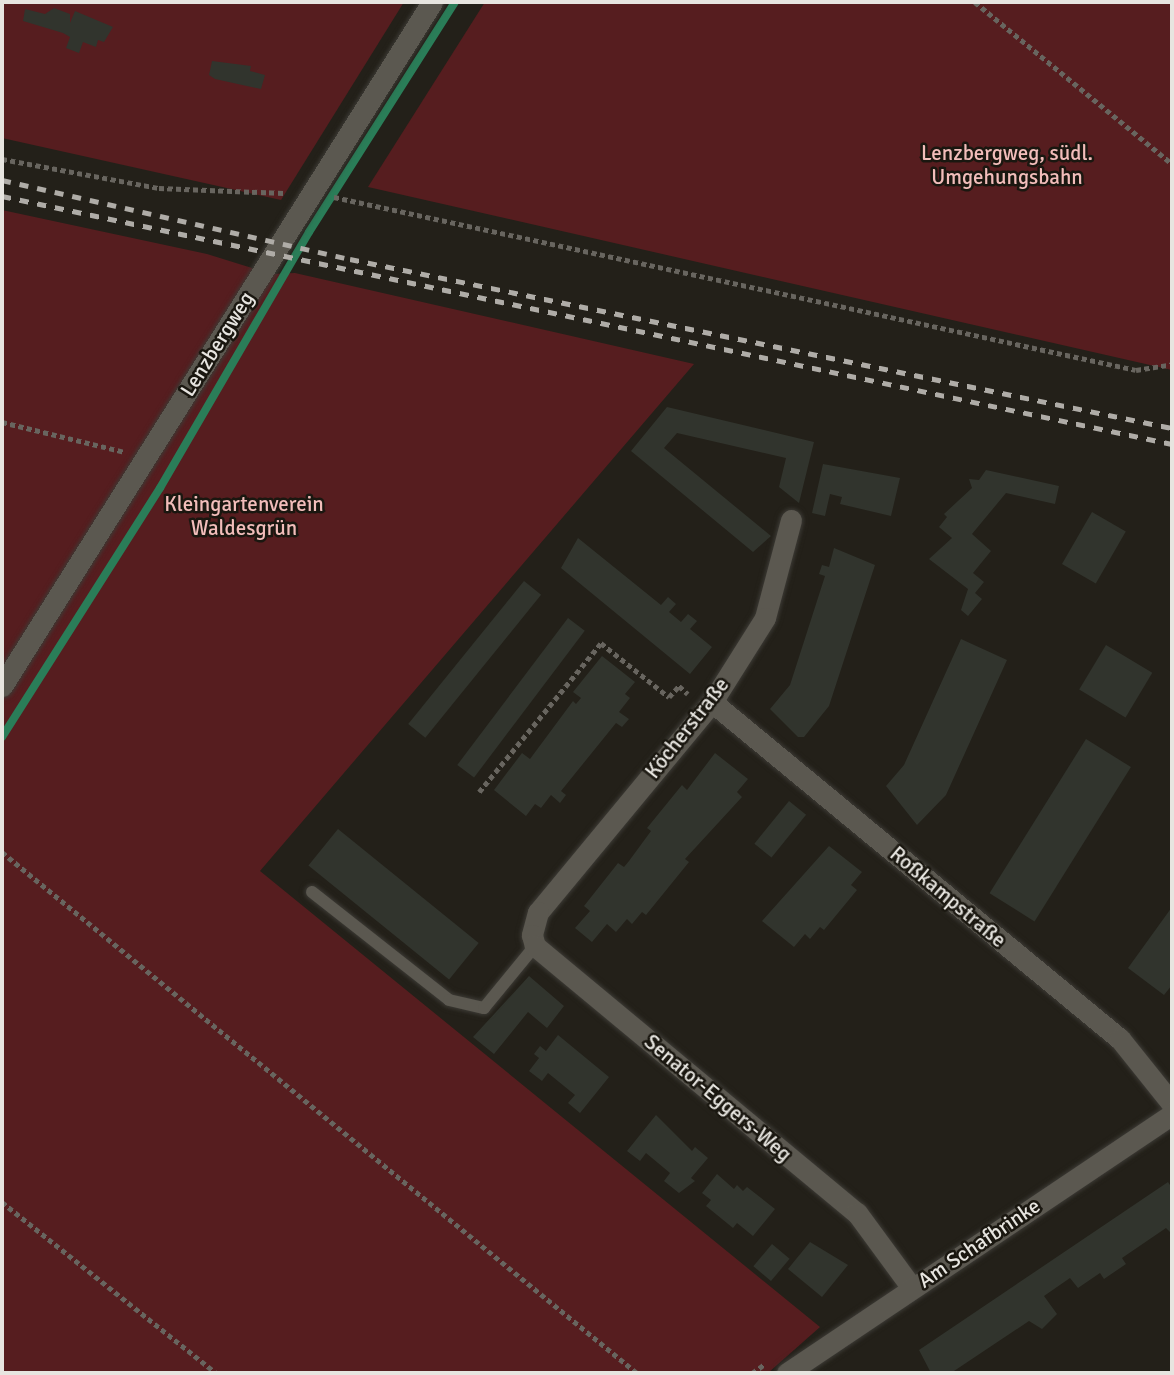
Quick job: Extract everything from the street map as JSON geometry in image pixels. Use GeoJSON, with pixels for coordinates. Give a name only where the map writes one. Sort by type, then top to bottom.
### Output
{"type":"FeatureCollection","features":[{"type":"Feature","properties":{"kind":"street","name":"Lenzbergweg"},"geometry":{"type":"LineString","coordinates":[[2,686],[432,2]]}},
{"type":"Feature","properties":{"kind":"street","name":"Köcherstraße"},"geometry":{"type":"LineString","coordinates":[[536,946],[532,923],[538,912],[709,706],[765,618],[791,520]]}},
{"type":"Feature","properties":{"kind":"street","name":"Roßkampstraße"},"geometry":{"type":"LineString","coordinates":[[709,706],[1120,1039],[1172,1104]]}},
{"type":"Feature","properties":{"kind":"street","name":"Senator-Eggers-Weg"},"geometry":{"type":"LineString","coordinates":[[536,946],[857,1213],[912,1288]]}},
{"type":"Feature","properties":{"kind":"street","name":"Am Schafbrinke"},"geometry":{"type":"LineString","coordinates":[[787,1373],[1172,1114]]}},
{"type":"Feature","properties":{"kind":"lane"},"geometry":{"type":"LineString","coordinates":[[312,892],[449,1000],[484,1008],[536,946]]}},
{"type":"Feature","properties":{"kind":"path"},"geometry":{"type":"LineString","coordinates":[[975,2],[1172,164]]}},
{"type":"Feature","properties":{"kind":"path"},"geometry":{"type":"LineString","coordinates":[[2,159],[159,188],[312,194]]}},
{"type":"Feature","properties":{"kind":"path"},"geometry":{"type":"LineString","coordinates":[[336,198],[1136,370],[1172,364]]}},
{"type":"Feature","properties":{"kind":"path"},"geometry":{"type":"LineString","coordinates":[[2,422],[146,457]]}},
{"type":"Feature","properties":{"kind":"path"},"geometry":{"type":"LineString","coordinates":[[479,792],[601,643],[669,697],[679,686],[709,706]]}},
{"type":"Feature","properties":{"kind":"path"},"geometry":{"type":"LineString","coordinates":[[2,852],[637,1373]]}},
{"type":"Feature","properties":{"kind":"path"},"geometry":{"type":"LineString","coordinates":[[2,1202],[216,1373]]}},
{"type":"Feature","properties":{"kind":"green space"},"geometry":{"type":"Polygon","coordinates":[[[2,2],[404,2],[281,200],[2,138],[2,2]]]}},
{"type":"Feature","properties":{"kind":"green space","name":"Lenzbergweg, südl. Umgehungsbahn"},"geometry":{"type":"Polygon","coordinates":[[[485,2],[1172,2],[1172,370],[368,187],[485,2]]]}},
{"type":"Feature","properties":{"kind":"green space","name":"Kleingartenverein Waldesgrün"},"geometry":{"type":"Polygon","coordinates":[[[2,210],[207,254],[271,274],[295,273],[694,364],[260,871],[820,1327],[768,1373],[2,1373],[2,210]]]}},
{"type":"Feature","properties":{"kind":"building"},"geometry":{"type":"Polygon","coordinates":[[[54,8],[70,14],[70,23],[75,11],[113,27],[104,42],[98,40],[96,47],[83,42],[79,53],[66,48],[70,37],[63,33],[23,21],[25,9],[45,14],[54,8]]]}},
{"type":"Feature","properties":{"kind":"building"},"geometry":{"type":"Polygon","coordinates":[[[212,61],[251,66],[250,71],[265,75],[261,89],[215,79],[209,75],[212,61]]]}},
{"type":"Feature","properties":{"kind":"building"},"geometry":{"type":"Polygon","coordinates":[[[667,407],[814,442],[799,503],[779,487],[786,458],[677,433],[664,448],[771,536],[753,552],[631,451],[667,407]]]}},
{"type":"Feature","properties":{"kind":"building"},"geometry":{"type":"Polygon","coordinates":[[[823,464],[900,478],[891,516],[840,504],[842,497],[830,494],[825,516],[812,513],[823,464]]]}},
{"type":"Feature","properties":{"kind":"building"},"geometry":{"type":"Polygon","coordinates":[[[986,470],[1059,486],[1055,504],[1006,493],[972,534],[991,551],[973,573],[984,582],[975,593],[982,599],[968,616],[961,610],[968,589],[929,559],[952,538],[939,527],[947,517],[944,514],[972,488],[969,479],[979,480],[986,470]]]}},
{"type":"Feature","properties":{"kind":"building"},"geometry":{"type":"Polygon","coordinates":[[[1092,512],[1126,532],[1096,583],[1062,564],[1092,512]]]}},
{"type":"Feature","properties":{"kind":"building"},"geometry":{"type":"Polygon","coordinates":[[[578,538],[661,605],[668,597],[676,604],[669,612],[681,622],[688,614],[697,621],[690,629],[712,647],[690,674],[561,568],[578,538]]]}},
{"type":"Feature","properties":{"kind":"building"},"geometry":{"type":"Polygon","coordinates":[[[834,548],[875,565],[829,706],[804,737],[798,737],[770,709],[790,685],[825,576],[819,574],[822,565],[829,567],[834,548]]]}},
{"type":"Feature","properties":{"kind":"building"},"geometry":{"type":"Polygon","coordinates":[[[524,581],[541,595],[425,738],[408,724],[524,581]]]}},
{"type":"Feature","properties":{"kind":"building"},"geometry":{"type":"Polygon","coordinates":[[[568,618],[585,631],[474,778],[457,765],[568,618]]]}},
{"type":"Feature","properties":{"kind":"building"},"geometry":{"type":"Polygon","coordinates":[[[961,639],[1007,660],[946,795],[917,825],[886,786],[904,765],[961,639]]]}},
{"type":"Feature","properties":{"kind":"building"},"geometry":{"type":"Polygon","coordinates":[[[1106,645],[1152,673],[1126,717],[1079,690],[1106,645]]]}},
{"type":"Feature","properties":{"kind":"building"},"geometry":{"type":"Polygon","coordinates":[[[602,656],[635,682],[625,694],[630,698],[619,712],[629,719],[622,727],[616,723],[561,791],[566,795],[560,803],[551,795],[541,808],[535,804],[526,816],[494,790],[522,753],[530,759],[573,701],[576,704],[581,698],[573,692],[602,656]]]}},
{"type":"Feature","properties":{"kind":"building"},"geometry":{"type":"Polygon","coordinates":[[[1086,739],[1131,767],[1035,921],[990,893],[1086,739]]]}},
{"type":"Feature","properties":{"kind":"building"},"geometry":{"type":"Polygon","coordinates":[[[715,753],[748,779],[737,792],[742,797],[685,859],[689,862],[646,915],[642,912],[632,924],[627,919],[616,932],[607,924],[592,942],[575,928],[590,911],[584,906],[618,863],[624,867],[651,831],[647,828],[682,785],[687,790],[715,753]]]}},
{"type":"Feature","properties":{"kind":"building"},"geometry":{"type":"Polygon","coordinates":[[[789,801],[806,815],[771,858],[754,844],[789,801]]]}},
{"type":"Feature","properties":{"kind":"building"},"geometry":{"type":"Polygon","coordinates":[[[338,829],[479,943],[449,979],[308,866],[338,829]]]}},
{"type":"Feature","properties":{"kind":"building"},"geometry":{"type":"Polygon","coordinates":[[[829,846],[862,872],[851,885],[857,890],[824,930],[820,927],[810,939],[805,934],[794,947],[762,921],[829,846]]]}},
{"type":"Feature","properties":{"kind":"building"},"geometry":{"type":"Polygon","coordinates":[[[1172,907],[1172,985],[1164,995],[1128,968],[1172,907]]]}},
{"type":"Feature","properties":{"kind":"building"},"geometry":{"type":"Polygon","coordinates":[[[529,976],[564,1006],[547,1028],[528,1012],[494,1054],[473,1037],[529,976]]]}},
{"type":"Feature","properties":{"kind":"building"},"geometry":{"type":"Polygon","coordinates":[[[558,1035],[609,1077],[580,1113],[568,1103],[575,1095],[548,1073],[542,1081],[529,1071],[539,1058],[534,1054],[540,1046],[546,1051],[558,1035]]]}},
{"type":"Feature","properties":{"kind":"building"},"geometry":{"type":"Polygon","coordinates":[[[656,1115],[692,1151],[695,1147],[708,1158],[691,1178],[695,1181],[679,1193],[664,1181],[670,1173],[646,1153],[640,1161],[627,1151],[656,1115]]]}},
{"type":"Feature","properties":{"kind":"building"},"geometry":{"type":"Polygon","coordinates":[[[717,1174],[734,1189],[737,1185],[743,1191],[747,1187],[775,1209],[753,1236],[737,1223],[733,1228],[706,1206],[711,1200],[702,1193],[717,1174]]]}},
{"type":"Feature","properties":{"kind":"building"},"geometry":{"type":"Polygon","coordinates":[[[1168,1182],[1172,1188],[1172,1234],[1166,1228],[1122,1258],[1126,1264],[1104,1279],[1100,1273],[1078,1288],[1070,1278],[1044,1296],[1057,1314],[1042,1329],[1029,1321],[951,1373],[931,1373],[919,1350],[1168,1182]]]}},
{"type":"Feature","properties":{"kind":"building"},"geometry":{"type":"Polygon","coordinates":[[[810,1242],[848,1265],[822,1297],[788,1269],[810,1242]]]}},
{"type":"Feature","properties":{"kind":"building"},"geometry":{"type":"Polygon","coordinates":[[[772,1244],[790,1259],[771,1281],[753,1266],[772,1244]]]}},
{"type":"Feature","properties":{"kind":"waterway"},"geometry":{"type":"LineString","coordinates":[[2,737],[160,488],[309,232],[455,2]]}},
{"type":"Feature","properties":{"kind":"railway"},"geometry":{"type":"LineString","coordinates":[[2,180],[350,259],[1172,428]]}},
{"type":"Feature","properties":{"kind":"railway"},"geometry":{"type":"LineString","coordinates":[[2,196],[1172,444]]}}]}
